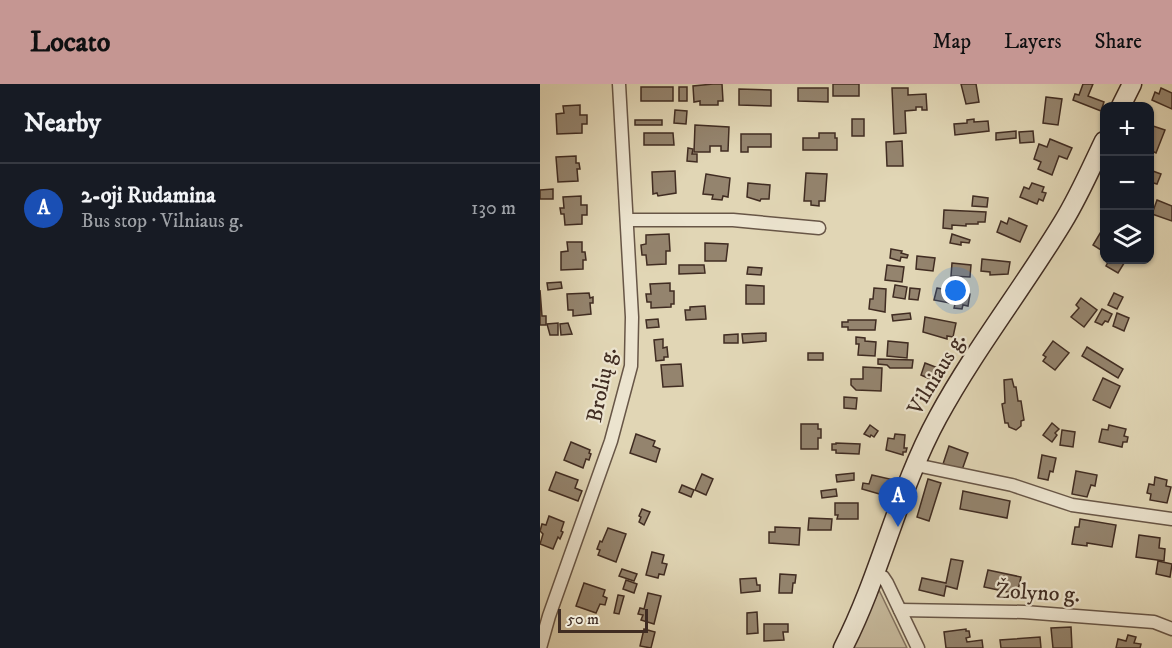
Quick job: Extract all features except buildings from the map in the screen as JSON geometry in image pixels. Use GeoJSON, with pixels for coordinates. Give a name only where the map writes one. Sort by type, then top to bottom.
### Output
{"type":"FeatureCollection","features":[{"type":"Feature","properties":{"kind":"main road"},"geometry":{"type":"LineString","coordinates":[[1123,102],[1132,84]]}},
{"type":"Feature","properties":{"kind":"main road","name":"Vilniaus g."},"geometry":{"type":"LineString","coordinates":[[843,648],[875,573],[916,465],[943,408],[995,324],[1065,220],[1100,149]]}},
{"type":"Feature","properties":{"kind":"street","name":"Brolių g."},"geometry":{"type":"LineString","coordinates":[[540,648],[549,616],[611,441],[631,366],[633,317],[619,84]]}},
{"type":"Feature","properties":{"kind":"street"},"geometry":{"type":"LineString","coordinates":[[627,220],[733,220],[819,228]]}},
{"type":"Feature","properties":{"kind":"street"},"geometry":{"type":"LineString","coordinates":[[916,465],[1012,485],[1072,505],[1172,519]]}},
{"type":"Feature","properties":{"kind":"street"},"geometry":{"type":"LineString","coordinates":[[875,573],[887,583],[918,648]]}},
{"type":"Feature","properties":{"kind":"street","name":"Žolyno g."},"geometry":{"type":"LineString","coordinates":[[900,610],[1024,612],[1154,622],[1172,629]]}},
{"type":"Feature","properties":{"kind":"shaded area"},"geometry":{"type":"Polygon","coordinates":[[[879,590],[907,648],[852,648],[879,590]]]}},
{"type":"Feature","properties":{"kind":"place","name":"2-oji Rudamina"},"geometry":{"type":"Point","coordinates":[898,527]}}]}
